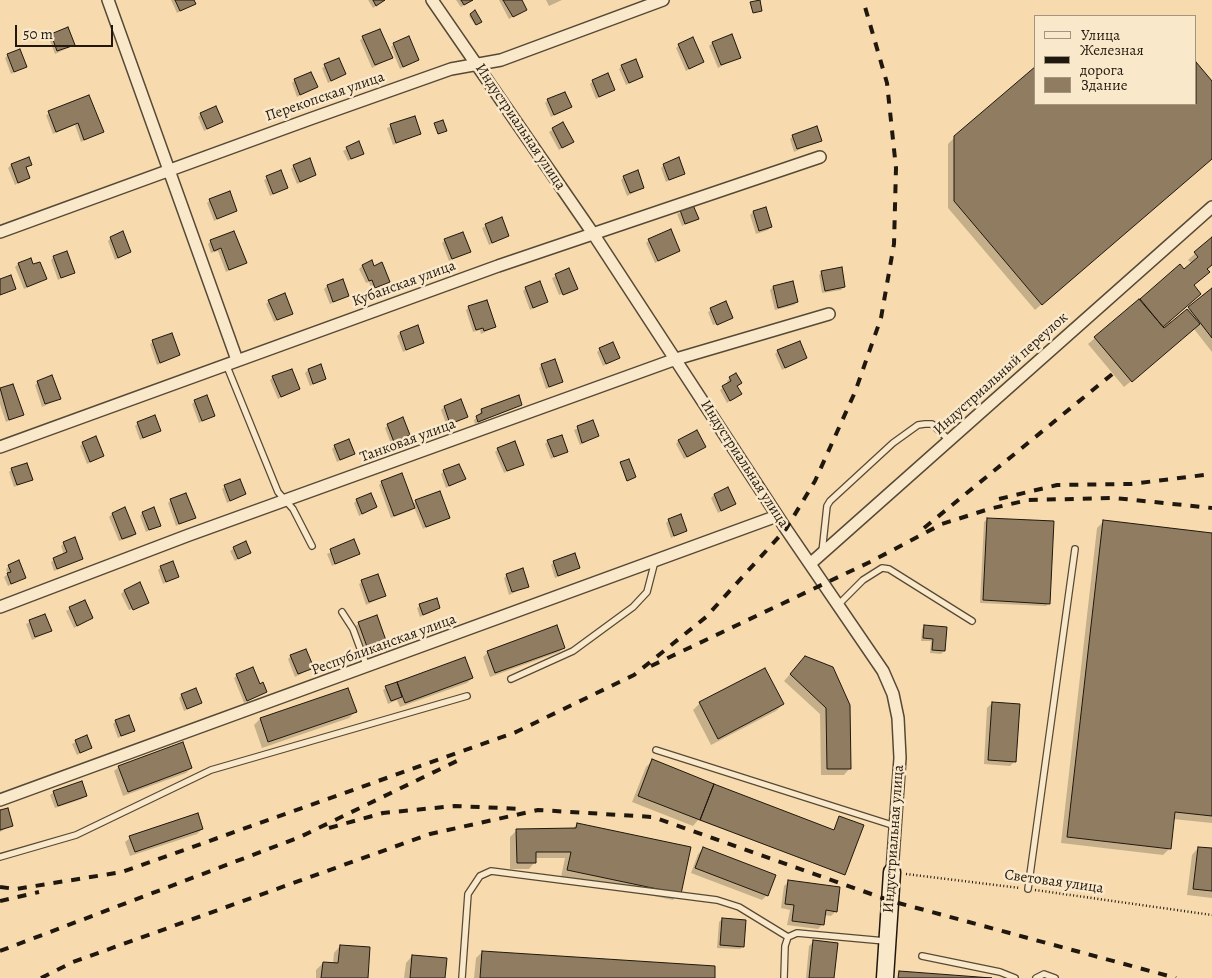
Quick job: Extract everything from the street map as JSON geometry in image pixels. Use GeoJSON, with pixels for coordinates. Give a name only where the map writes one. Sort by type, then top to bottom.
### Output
{"type":"FeatureCollection","features":[{"type":"Feature","properties":{"kind":"street"},"geometry":{"type":"LineString","coordinates":[[108,0],[170,169],[232,362]]}},
{"type":"Feature","properties":{"kind":"street","name":"Индустриальная улица"},"geometry":{"type":"LineString","coordinates":[[432,0],[594,235],[777,516],[874,656],[893,694],[898,718],[900,758],[885,978]]}},
{"type":"Feature","properties":{"kind":"street","name":"Перекопская улица"},"geometry":{"type":"LineString","coordinates":[[0,232],[451,69],[478,66],[501,60],[663,0]]}},
{"type":"Feature","properties":{"kind":"street","name":"Кубанская улица"},"geometry":{"type":"LineString","coordinates":[[0,447],[498,266],[594,235],[820,156]]}},
{"type":"Feature","properties":{"kind":"street","name":"Индустриальный переулок"},"geometry":{"type":"LineString","coordinates":[[810,564],[1212,207]]}},
{"type":"Feature","properties":{"kind":"street","name":"Танковая улица"},"geometry":{"type":"LineString","coordinates":[[0,607],[189,535],[676,359],[830,314]]}},
{"type":"Feature","properties":{"kind":"street","name":"Республиканская улица"},"geometry":{"type":"LineString","coordinates":[[1,797],[367,667],[777,516]]}},
{"type":"Feature","properties":{"kind":"lane"},"geometry":{"type":"LineString","coordinates":[[232,362],[267,467],[278,492],[293,508],[312,546]]}},
{"type":"Feature","properties":{"kind":"lane"},"geometry":{"type":"LineString","coordinates":[[822,554],[826,506],[893,443],[918,425],[925,424],[932,424],[950,440]]}},
{"type":"Feature","properties":{"kind":"lane"},"geometry":{"type":"LineString","coordinates":[[1028,889],[1075,549]]}},
{"type":"Feature","properties":{"kind":"lane"},"geometry":{"type":"LineString","coordinates":[[511,679],[573,651],[633,607],[647,592],[655,561]]}},
{"type":"Feature","properties":{"kind":"lane"},"geometry":{"type":"LineString","coordinates":[[838,604],[863,580],[882,568],[889,569],[972,621]]}},
{"type":"Feature","properties":{"kind":"lane"},"geometry":{"type":"LineString","coordinates":[[342,612],[353,629],[367,667]]}},
{"type":"Feature","properties":{"kind":"lane"},"geometry":{"type":"LineString","coordinates":[[0,857],[76,835],[211,770],[467,696]]}},
{"type":"Feature","properties":{"kind":"lane"},"geometry":{"type":"LineString","coordinates":[[656,750],[895,826]]}},
{"type":"Feature","properties":{"kind":"lane"},"geometry":{"type":"LineString","coordinates":[[462,978],[468,894],[480,876],[491,871],[717,900],[739,907],[788,937]]}},
{"type":"Feature","properties":{"kind":"lane"},"geometry":{"type":"LineString","coordinates":[[784,978],[785,946],[788,937],[797,933],[888,941]]}},
{"type":"Feature","properties":{"kind":"lane"},"geometry":{"type":"LineString","coordinates":[[922,956],[1000,972],[1015,978]]}},
{"type":"Feature","properties":{"kind":"lane"},"geometry":{"type":"LineString","coordinates":[[1036,978],[1044,974],[1055,978]]}},
{"type":"Feature","properties":{"kind":"path","name":"Световая улица"},"geometry":{"type":"LineString","coordinates":[[892,872],[1212,915]]}},
{"type":"Feature","properties":{"kind":"building"},"geometry":{"type":"Polygon","coordinates":[[[175,0],[194,0],[196,4],[180,11],[175,0]]]}},
{"type":"Feature","properties":{"kind":"building"},"geometry":{"type":"Polygon","coordinates":[[[373,0],[385,0],[376,6],[373,0]]]}},
{"type":"Feature","properties":{"kind":"building"},"geometry":{"type":"Polygon","coordinates":[[[461,0],[473,0],[464,5],[461,0]]]}},
{"type":"Feature","properties":{"kind":"building"},"geometry":{"type":"Polygon","coordinates":[[[503,0],[522,0],[527,10],[513,17],[503,0]]]}},
{"type":"Feature","properties":{"kind":"building"},"geometry":{"type":"Polygon","coordinates":[[[760,0],[762,11],[753,13],[750,2],[760,0]]]}},
{"type":"Feature","properties":{"kind":"building"},"geometry":{"type":"Polygon","coordinates":[[[475,10],[482,22],[476,25],[470,14],[475,10]]]}},
{"type":"Feature","properties":{"kind":"building"},"geometry":{"type":"Polygon","coordinates":[[[68,27],[75,45],[57,51],[51,34],[68,27]]]}},
{"type":"Feature","properties":{"kind":"building"},"geometry":{"type":"Polygon","coordinates":[[[380,29],[393,58],[375,65],[362,36],[380,29]]]}},
{"type":"Feature","properties":{"kind":"building"},"geometry":{"type":"Polygon","coordinates":[[[732,34],[741,58],[721,65],[712,42],[732,34]]]}},
{"type":"Feature","properties":{"kind":"building"},"geometry":{"type":"Polygon","coordinates":[[[409,36],[419,60],[403,67],[393,43],[409,36]]]}},
{"type":"Feature","properties":{"kind":"building"},"geometry":{"type":"Polygon","coordinates":[[[693,37],[704,62],[689,69],[678,44],[693,37]]]}},
{"type":"Feature","properties":{"kind":"building"},"geometry":{"type":"Polygon","coordinates":[[[20,49],[27,67],[14,72],[7,54],[20,49]]]}},
{"type":"Feature","properties":{"kind":"building"},"geometry":{"type":"Polygon","coordinates":[[[339,58],[346,74],[331,81],[324,64],[339,58]]]}},
{"type":"Feature","properties":{"kind":"building"},"geometry":{"type":"Polygon","coordinates":[[[636,59],[643,77],[629,83],[621,65],[636,59]]]}},
{"type":"Feature","properties":{"kind":"building"},"geometry":{"type":"Polygon","coordinates":[[[1197,63],[1212,81],[1212,159],[1042,305],[954,201],[954,136],[1034,68],[1034,105],[1197,105],[1197,63]]]}},
{"type":"Feature","properties":{"kind":"building"},"geometry":{"type":"Polygon","coordinates":[[[311,72],[318,87],[300,95],[294,79],[311,72]]]}},
{"type":"Feature","properties":{"kind":"building"},"geometry":{"type":"Polygon","coordinates":[[[608,73],[615,90],[599,97],[592,80],[608,73]]]}},
{"type":"Feature","properties":{"kind":"building"},"geometry":{"type":"Polygon","coordinates":[[[565,92],[572,107],[554,115],[547,99],[565,92]]]}},
{"type":"Feature","properties":{"kind":"building"},"geometry":{"type":"Polygon","coordinates":[[[89,95],[104,132],[84,140],[78,123],[56,132],[48,111],[89,95]]]}},
{"type":"Feature","properties":{"kind":"building"},"geometry":{"type":"Polygon","coordinates":[[[216,106],[223,122],[207,129],[200,113],[216,106]]]}},
{"type":"Feature","properties":{"kind":"building"},"geometry":{"type":"Polygon","coordinates":[[[415,116],[421,134],[396,143],[390,124],[415,116]]]}},
{"type":"Feature","properties":{"kind":"building"},"geometry":{"type":"Polygon","coordinates":[[[443,120],[447,131],[438,134],[434,123],[443,120]]]}},
{"type":"Feature","properties":{"kind":"building"},"geometry":{"type":"Polygon","coordinates":[[[563,122],[574,142],[562,148],[552,128],[563,122]]]}},
{"type":"Feature","properties":{"kind":"building"},"geometry":{"type":"Polygon","coordinates":[[[817,126],[822,141],[797,149],[792,135],[817,126]]]}},
{"type":"Feature","properties":{"kind":"building"},"geometry":{"type":"Polygon","coordinates":[[[359,141],[364,154],[351,159],[346,147],[359,141]]]}},
{"type":"Feature","properties":{"kind":"building"},"geometry":{"type":"Polygon","coordinates":[[[29,157],[32,165],[26,167],[30,178],[18,183],[11,164],[29,157]]]}},
{"type":"Feature","properties":{"kind":"building"},"geometry":{"type":"Polygon","coordinates":[[[679,157],[685,174],[669,180],[663,164],[679,157]]]}},
{"type":"Feature","properties":{"kind":"building"},"geometry":{"type":"Polygon","coordinates":[[[310,158],[316,175],[300,182],[293,165],[310,158]]]}},
{"type":"Feature","properties":{"kind":"building"},"geometry":{"type":"Polygon","coordinates":[[[281,170],[288,188],[273,194],[266,176],[281,170]]]}},
{"type":"Feature","properties":{"kind":"building"},"geometry":{"type":"Polygon","coordinates":[[[638,170],[644,188],[630,193],[623,176],[638,170]]]}},
{"type":"Feature","properties":{"kind":"building"},"geometry":{"type":"Polygon","coordinates":[[[230,191],[237,211],[217,219],[209,199],[230,191]]]}},
{"type":"Feature","properties":{"kind":"building"},"geometry":{"type":"Polygon","coordinates":[[[693,205],[699,219],[685,224],[680,210],[693,205]]]}},
{"type":"Feature","properties":{"kind":"building"},"geometry":{"type":"Polygon","coordinates":[[[766,207],[772,227],[759,231],[753,211],[766,207]]]}},
{"type":"Feature","properties":{"kind":"building"},"geometry":{"type":"Polygon","coordinates":[[[502,217],[509,236],[492,243],[485,224],[502,217]]]}},
{"type":"Feature","properties":{"kind":"building"},"geometry":{"type":"Polygon","coordinates":[[[671,229],[680,251],[658,261],[648,239],[671,229]]]}},
{"type":"Feature","properties":{"kind":"building"},"geometry":{"type":"Polygon","coordinates":[[[123,231],[131,252],[118,258],[110,237],[123,231]]]}},
{"type":"Feature","properties":{"kind":"building"},"geometry":{"type":"Polygon","coordinates":[[[234,231],[247,263],[229,270],[221,248],[214,251],[210,240],[234,231]]]}},
{"type":"Feature","properties":{"kind":"building"},"geometry":{"type":"Polygon","coordinates":[[[463,232],[471,252],[452,259],[444,239],[463,232]]]}},
{"type":"Feature","properties":{"kind":"building"},"geometry":{"type":"Polygon","coordinates":[[[1212,237],[1212,265],[1207,269],[1210,272],[1194,285],[1201,294],[1163,327],[1140,299],[1180,264],[1184,269],[1198,257],[1194,252],[1212,237]]]}},
{"type":"Feature","properties":{"kind":"building"},"geometry":{"type":"Polygon","coordinates":[[[67,251],[75,273],[61,278],[53,256],[67,251]]]}},
{"type":"Feature","properties":{"kind":"building"},"geometry":{"type":"Polygon","coordinates":[[[31,258],[33,264],[40,262],[47,279],[27,287],[18,263],[31,258]]]}},
{"type":"Feature","properties":{"kind":"building"},"geometry":{"type":"Polygon","coordinates":[[[372,260],[374,266],[382,262],[390,282],[375,288],[372,280],[369,281],[362,265],[372,260]]]}},
{"type":"Feature","properties":{"kind":"building"},"geometry":{"type":"Polygon","coordinates":[[[842,267],[845,287],[825,291],[821,271],[842,267]]]}},
{"type":"Feature","properties":{"kind":"building"},"geometry":{"type":"Polygon","coordinates":[[[569,268],[578,289],[563,295],[555,274],[569,268]]]}},
{"type":"Feature","properties":{"kind":"building"},"geometry":{"type":"Polygon","coordinates":[[[11,275],[16,289],[0,295],[0,279],[11,275]]]}},
{"type":"Feature","properties":{"kind":"building"},"geometry":{"type":"Polygon","coordinates":[[[343,279],[349,296],[333,302],[327,285],[343,279]]]}},
{"type":"Feature","properties":{"kind":"building"},"geometry":{"type":"Polygon","coordinates":[[[540,281],[548,302],[533,308],[525,287],[540,281]]]}},
{"type":"Feature","properties":{"kind":"building"},"geometry":{"type":"Polygon","coordinates":[[[793,281],[798,302],[778,308],[773,286],[793,281]]]}},
{"type":"Feature","properties":{"kind":"building"},"geometry":{"type":"Polygon","coordinates":[[[1212,288],[1212,338],[1188,307],[1212,288]]]}},
{"type":"Feature","properties":{"kind":"building"},"geometry":{"type":"Polygon","coordinates":[[[285,293],[293,314],[277,320],[268,300],[285,293]]]}},
{"type":"Feature","properties":{"kind":"building"},"geometry":{"type":"Polygon","coordinates":[[[1139,299],[1164,328],[1187,309],[1200,324],[1132,382],[1094,337],[1139,299]]]}},
{"type":"Feature","properties":{"kind":"building"},"geometry":{"type":"Polygon","coordinates":[[[487,300],[496,327],[484,331],[483,328],[476,330],[468,306],[487,300]]]}},
{"type":"Feature","properties":{"kind":"building"},"geometry":{"type":"Polygon","coordinates":[[[726,301],[733,318],[717,325],[710,308],[726,301]]]}},
{"type":"Feature","properties":{"kind":"building"},"geometry":{"type":"Polygon","coordinates":[[[418,325],[424,343],[406,350],[400,332],[418,325]]]}},
{"type":"Feature","properties":{"kind":"building"},"geometry":{"type":"Polygon","coordinates":[[[172,333],[180,355],[160,363],[152,340],[172,333]]]}},
{"type":"Feature","properties":{"kind":"building"},"geometry":{"type":"Polygon","coordinates":[[[800,341],[807,358],[785,368],[777,350],[800,341]]]}},
{"type":"Feature","properties":{"kind":"building"},"geometry":{"type":"Polygon","coordinates":[[[613,342],[620,358],[606,364],[599,348],[613,342]]]}},
{"type":"Feature","properties":{"kind":"building"},"geometry":{"type":"Polygon","coordinates":[[[555,359],[563,382],[549,387],[541,364],[555,359]]]}},
{"type":"Feature","properties":{"kind":"building"},"geometry":{"type":"Polygon","coordinates":[[[321,364],[326,379],[313,384],[308,369],[321,364]]]}},
{"type":"Feature","properties":{"kind":"building"},"geometry":{"type":"Polygon","coordinates":[[[292,369],[300,389],[281,397],[272,376],[292,369]]]}},
{"type":"Feature","properties":{"kind":"building"},"geometry":{"type":"Polygon","coordinates":[[[736,373],[742,383],[737,386],[742,394],[730,401],[722,386],[731,381],[729,377],[736,373]]]}},
{"type":"Feature","properties":{"kind":"building"},"geometry":{"type":"Polygon","coordinates":[[[52,375],[61,399],[45,404],[37,381],[52,375]]]}},
{"type":"Feature","properties":{"kind":"building"},"geometry":{"type":"Polygon","coordinates":[[[13,384],[24,415],[9,420],[0,388],[13,384]]]}},
{"type":"Feature","properties":{"kind":"building"},"geometry":{"type":"Polygon","coordinates":[[[207,395],[215,416],[202,421],[194,400],[207,395]]]}},
{"type":"Feature","properties":{"kind":"building"},"geometry":{"type":"Polygon","coordinates":[[[519,395],[522,405],[478,422],[476,416],[482,413],[481,409],[519,395]]]}},
{"type":"Feature","properties":{"kind":"building"},"geometry":{"type":"Polygon","coordinates":[[[461,399],[468,417],[450,424],[444,406],[461,399]]]}},
{"type":"Feature","properties":{"kind":"building"},"geometry":{"type":"Polygon","coordinates":[[[155,415],[161,431],[143,438],[137,422],[155,415]]]}},
{"type":"Feature","properties":{"kind":"building"},"geometry":{"type":"Polygon","coordinates":[[[403,417],[410,435],[394,442],[387,424],[403,417]]]}},
{"type":"Feature","properties":{"kind":"building"},"geometry":{"type":"Polygon","coordinates":[[[593,420],[599,436],[582,443],[577,426],[593,420]]]}},
{"type":"Feature","properties":{"kind":"building"},"geometry":{"type":"Polygon","coordinates":[[[697,430],[706,447],[687,457],[678,440],[697,430]]]}},
{"type":"Feature","properties":{"kind":"building"},"geometry":{"type":"Polygon","coordinates":[[[562,435],[568,452],[554,457],[547,440],[562,435]]]}},
{"type":"Feature","properties":{"kind":"building"},"geometry":{"type":"Polygon","coordinates":[[[96,436],[104,456],[90,462],[82,442],[96,436]]]}},
{"type":"Feature","properties":{"kind":"building"},"geometry":{"type":"Polygon","coordinates":[[[349,439],[355,454],[340,460],[334,445],[349,439]]]}},
{"type":"Feature","properties":{"kind":"building"},"geometry":{"type":"Polygon","coordinates":[[[515,441],[524,465],[507,471],[497,448],[515,441]]]}},
{"type":"Feature","properties":{"kind":"building"},"geometry":{"type":"Polygon","coordinates":[[[629,459],[636,477],[627,481],[620,462],[629,459]]]}},
{"type":"Feature","properties":{"kind":"building"},"geometry":{"type":"Polygon","coordinates":[[[27,463],[33,480],[17,485],[11,468],[27,463]]]}},
{"type":"Feature","properties":{"kind":"building"},"geometry":{"type":"Polygon","coordinates":[[[459,464],[466,479],[449,486],[443,470],[459,464]]]}},
{"type":"Feature","properties":{"kind":"building"},"geometry":{"type":"Polygon","coordinates":[[[402,473],[415,508],[394,516],[381,481],[402,473]]]}},
{"type":"Feature","properties":{"kind":"building"},"geometry":{"type":"Polygon","coordinates":[[[240,479],[246,494],[230,501],[224,485],[240,479]]]}},
{"type":"Feature","properties":{"kind":"building"},"geometry":{"type":"Polygon","coordinates":[[[728,487],[736,504],[721,511],[714,494],[728,487]]]}},
{"type":"Feature","properties":{"kind":"building"},"geometry":{"type":"Polygon","coordinates":[[[440,491],[450,518],[426,527],[415,500],[440,491]]]}},
{"type":"Feature","properties":{"kind":"building"},"geometry":{"type":"Polygon","coordinates":[[[186,493],[196,518],[179,524],[170,499],[186,493]]]}},
{"type":"Feature","properties":{"kind":"building"},"geometry":{"type":"Polygon","coordinates":[[[371,493],[377,507],[362,514],[356,499],[371,493]]]}},
{"type":"Feature","properties":{"kind":"building"},"geometry":{"type":"Polygon","coordinates":[[[125,507],[136,534],[122,539],[112,513],[125,507]]]}},
{"type":"Feature","properties":{"kind":"building"},"geometry":{"type":"Polygon","coordinates":[[[154,507],[161,526],[149,530],[142,512],[154,507]]]}},
{"type":"Feature","properties":{"kind":"building"},"geometry":{"type":"Polygon","coordinates":[[[681,514],[687,531],[674,536],[668,519],[681,514]]]}},
{"type":"Feature","properties":{"kind":"building"},"geometry":{"type":"Polygon","coordinates":[[[987,518],[1054,521],[1050,604],[983,600],[987,518]]]}},
{"type":"Feature","properties":{"kind":"building"},"geometry":{"type":"Polygon","coordinates":[[[1103,520],[1212,533],[1212,816],[1175,812],[1171,849],[1067,837],[1103,520]]]}},
{"type":"Feature","properties":{"kind":"building"},"geometry":{"type":"Polygon","coordinates":[[[75,537],[83,559],[57,569],[53,558],[67,552],[63,542],[75,537]]]}},
{"type":"Feature","properties":{"kind":"building"},"geometry":{"type":"Polygon","coordinates":[[[354,539],[360,554],[335,564],[330,549],[354,539]]]}},
{"type":"Feature","properties":{"kind":"building"},"geometry":{"type":"Polygon","coordinates":[[[246,541],[251,553],[238,559],[233,547],[246,541]]]}},
{"type":"Feature","properties":{"kind":"building"},"geometry":{"type":"Polygon","coordinates":[[[575,553],[580,568],[558,576],[553,561],[575,553]]]}},
{"type":"Feature","properties":{"kind":"building"},"geometry":{"type":"Polygon","coordinates":[[[19,560],[26,578],[11,584],[7,573],[11,572],[8,565],[19,560]]]}},
{"type":"Feature","properties":{"kind":"building"},"geometry":{"type":"Polygon","coordinates":[[[173,561],[179,577],[166,582],[160,566],[173,561]]]}},
{"type":"Feature","properties":{"kind":"building"},"geometry":{"type":"Polygon","coordinates":[[[523,568],[529,587],[512,592],[506,574],[523,568]]]}},
{"type":"Feature","properties":{"kind":"building"},"geometry":{"type":"Polygon","coordinates":[[[378,574],[386,596],[369,602],[361,580],[378,574]]]}},
{"type":"Feature","properties":{"kind":"building"},"geometry":{"type":"Polygon","coordinates":[[[140,582],[149,603],[133,610],[124,590],[140,582]]]}},
{"type":"Feature","properties":{"kind":"building"},"geometry":{"type":"Polygon","coordinates":[[[437,598],[440,608],[423,615],[419,604],[437,598]]]}},
{"type":"Feature","properties":{"kind":"building"},"geometry":{"type":"Polygon","coordinates":[[[85,600],[93,618],[77,626],[69,607],[85,600]]]}},
{"type":"Feature","properties":{"kind":"building"},"geometry":{"type":"Polygon","coordinates":[[[45,614],[52,631],[35,637],[29,620],[45,614]]]}},
{"type":"Feature","properties":{"kind":"building"},"geometry":{"type":"Polygon","coordinates":[[[377,615],[389,649],[370,655],[358,622],[377,615]]]}},
{"type":"Feature","properties":{"kind":"building"},"geometry":{"type":"Polygon","coordinates":[[[557,625],[565,648],[495,673],[487,651],[557,625]]]}},
{"type":"Feature","properties":{"kind":"building"},"geometry":{"type":"Polygon","coordinates":[[[924,625],[947,627],[945,651],[932,650],[933,639],[923,638],[924,625]]]}},
{"type":"Feature","properties":{"kind":"building"},"geometry":{"type":"Polygon","coordinates":[[[306,649],[314,668],[298,674],[290,655],[306,649]]]}},
{"type":"Feature","properties":{"kind":"building"},"geometry":{"type":"Polygon","coordinates":[[[805,656],[833,667],[850,705],[851,769],[827,769],[826,708],[790,674],[805,656]]]}},
{"type":"Feature","properties":{"kind":"building"},"geometry":{"type":"Polygon","coordinates":[[[465,657],[473,678],[405,703],[397,682],[465,657]]]}},
{"type":"Feature","properties":{"kind":"building"},"geometry":{"type":"Polygon","coordinates":[[[253,667],[260,684],[263,682],[267,692],[247,701],[236,674],[253,667]]]}},
{"type":"Feature","properties":{"kind":"building"},"geometry":{"type":"Polygon","coordinates":[[[765,668],[784,704],[718,739],[699,702],[765,668]]]}},
{"type":"Feature","properties":{"kind":"building"},"geometry":{"type":"Polygon","coordinates":[[[397,682],[402,697],[391,701],[385,686],[397,682]]]}},
{"type":"Feature","properties":{"kind":"building"},"geometry":{"type":"Polygon","coordinates":[[[196,688],[202,703],[187,709],[181,694],[196,688]]]}},
{"type":"Feature","properties":{"kind":"building"},"geometry":{"type":"Polygon","coordinates":[[[348,688],[357,712],[268,742],[260,718],[348,688]]]}},
{"type":"Feature","properties":{"kind":"building"},"geometry":{"type":"Polygon","coordinates":[[[992,702],[1020,704],[1016,762],[988,760],[992,702]]]}},
{"type":"Feature","properties":{"kind":"building"},"geometry":{"type":"Polygon","coordinates":[[[129,715],[135,731],[121,736],[115,720],[129,715]]]}},
{"type":"Feature","properties":{"kind":"building"},"geometry":{"type":"Polygon","coordinates":[[[87,735],[92,748],[80,753],[75,740],[87,735]]]}},
{"type":"Feature","properties":{"kind":"building"},"geometry":{"type":"Polygon","coordinates":[[[183,742],[192,768],[128,792],[118,766],[183,742]]]}},
{"type":"Feature","properties":{"kind":"building"},"geometry":{"type":"Polygon","coordinates":[[[652,759],[714,784],[700,820],[638,796],[652,759]]]}},
{"type":"Feature","properties":{"kind":"building"},"geometry":{"type":"Polygon","coordinates":[[[82,781],[87,796],[58,806],[53,791],[82,781]]]}},
{"type":"Feature","properties":{"kind":"building"},"geometry":{"type":"Polygon","coordinates":[[[714,784],[834,830],[839,816],[864,825],[845,875],[700,820],[714,784]]]}},
{"type":"Feature","properties":{"kind":"building"},"geometry":{"type":"Polygon","coordinates":[[[8,808],[13,826],[0,830],[0,810],[8,808]]]}},
{"type":"Feature","properties":{"kind":"building"},"geometry":{"type":"Polygon","coordinates":[[[198,813],[203,829],[135,852],[129,836],[198,813]]]}},
{"type":"Feature","properties":{"kind":"building"},"geometry":{"type":"Polygon","coordinates":[[[577,823],[691,847],[681,894],[567,870],[571,852],[536,852],[536,863],[517,863],[516,829],[576,828],[577,823]]]}},
{"type":"Feature","properties":{"kind":"building"},"geometry":{"type":"Polygon","coordinates":[[[703,847],[776,875],[768,896],[695,868],[703,847]]]}},
{"type":"Feature","properties":{"kind":"building"},"geometry":{"type":"Polygon","coordinates":[[[1198,847],[1212,848],[1212,891],[1193,889],[1198,847]]]}},
{"type":"Feature","properties":{"kind":"building"},"geometry":{"type":"Polygon","coordinates":[[[788,880],[840,887],[837,912],[826,910],[824,925],[792,921],[794,905],[785,904],[788,880]]]}},
{"type":"Feature","properties":{"kind":"building"},"geometry":{"type":"Polygon","coordinates":[[[722,918],[746,920],[744,947],[720,945],[722,918]]]}},
{"type":"Feature","properties":{"kind":"building"},"geometry":{"type":"Polygon","coordinates":[[[813,940],[838,943],[834,978],[809,978],[813,940]]]}},
{"type":"Feature","properties":{"kind":"building"},"geometry":{"type":"Polygon","coordinates":[[[340,945],[370,947],[368,978],[321,978],[323,962],[338,963],[340,945]]]}},
{"type":"Feature","properties":{"kind":"building"},"geometry":{"type":"Polygon","coordinates":[[[482,951],[715,966],[715,978],[480,978],[482,951]]]}},
{"type":"Feature","properties":{"kind":"building"},"geometry":{"type":"Polygon","coordinates":[[[412,955],[447,958],[445,978],[410,978],[412,955]]]}},
{"type":"Feature","properties":{"kind":"building"},"geometry":{"type":"Polygon","coordinates":[[[899,971],[992,978],[898,978],[899,971]]]}},
{"type":"Feature","properties":{"kind":"railway"},"geometry":{"type":"LineString","coordinates":[[0,887],[16,889],[122,872],[516,732],[634,675],[706,617],[786,529],[815,481],[855,392],[881,318],[894,244],[896,168],[887,83],[863,0]]}},
{"type":"Feature","properties":{"kind":"railway"},"geometry":{"type":"LineString","coordinates":[[924,528],[1116,371]]}},
{"type":"Feature","properties":{"kind":"railway"},"geometry":{"type":"LineString","coordinates":[[999,499],[1057,485],[1131,484],[1212,474]]}},
{"type":"Feature","properties":{"kind":"railway"},"geometry":{"type":"LineString","coordinates":[[651,666],[872,561],[942,524],[989,509],[1028,500],[1115,498],[1212,508]]}},
{"type":"Feature","properties":{"kind":"railway"},"geometry":{"type":"LineString","coordinates":[[0,951],[300,837],[463,758]]}},
{"type":"Feature","properties":{"kind":"railway"},"geometry":{"type":"LineString","coordinates":[[329,828],[383,813],[455,806],[524,809]]}},
{"type":"Feature","properties":{"kind":"railway"},"geometry":{"type":"LineString","coordinates":[[41,978],[73,962],[430,834],[538,810],[653,817],[891,901],[1176,978]]}},
{"type":"Feature","properties":{"kind":"railway"},"geometry":{"type":"LineString","coordinates":[[0,901],[39,892]]}}]}
